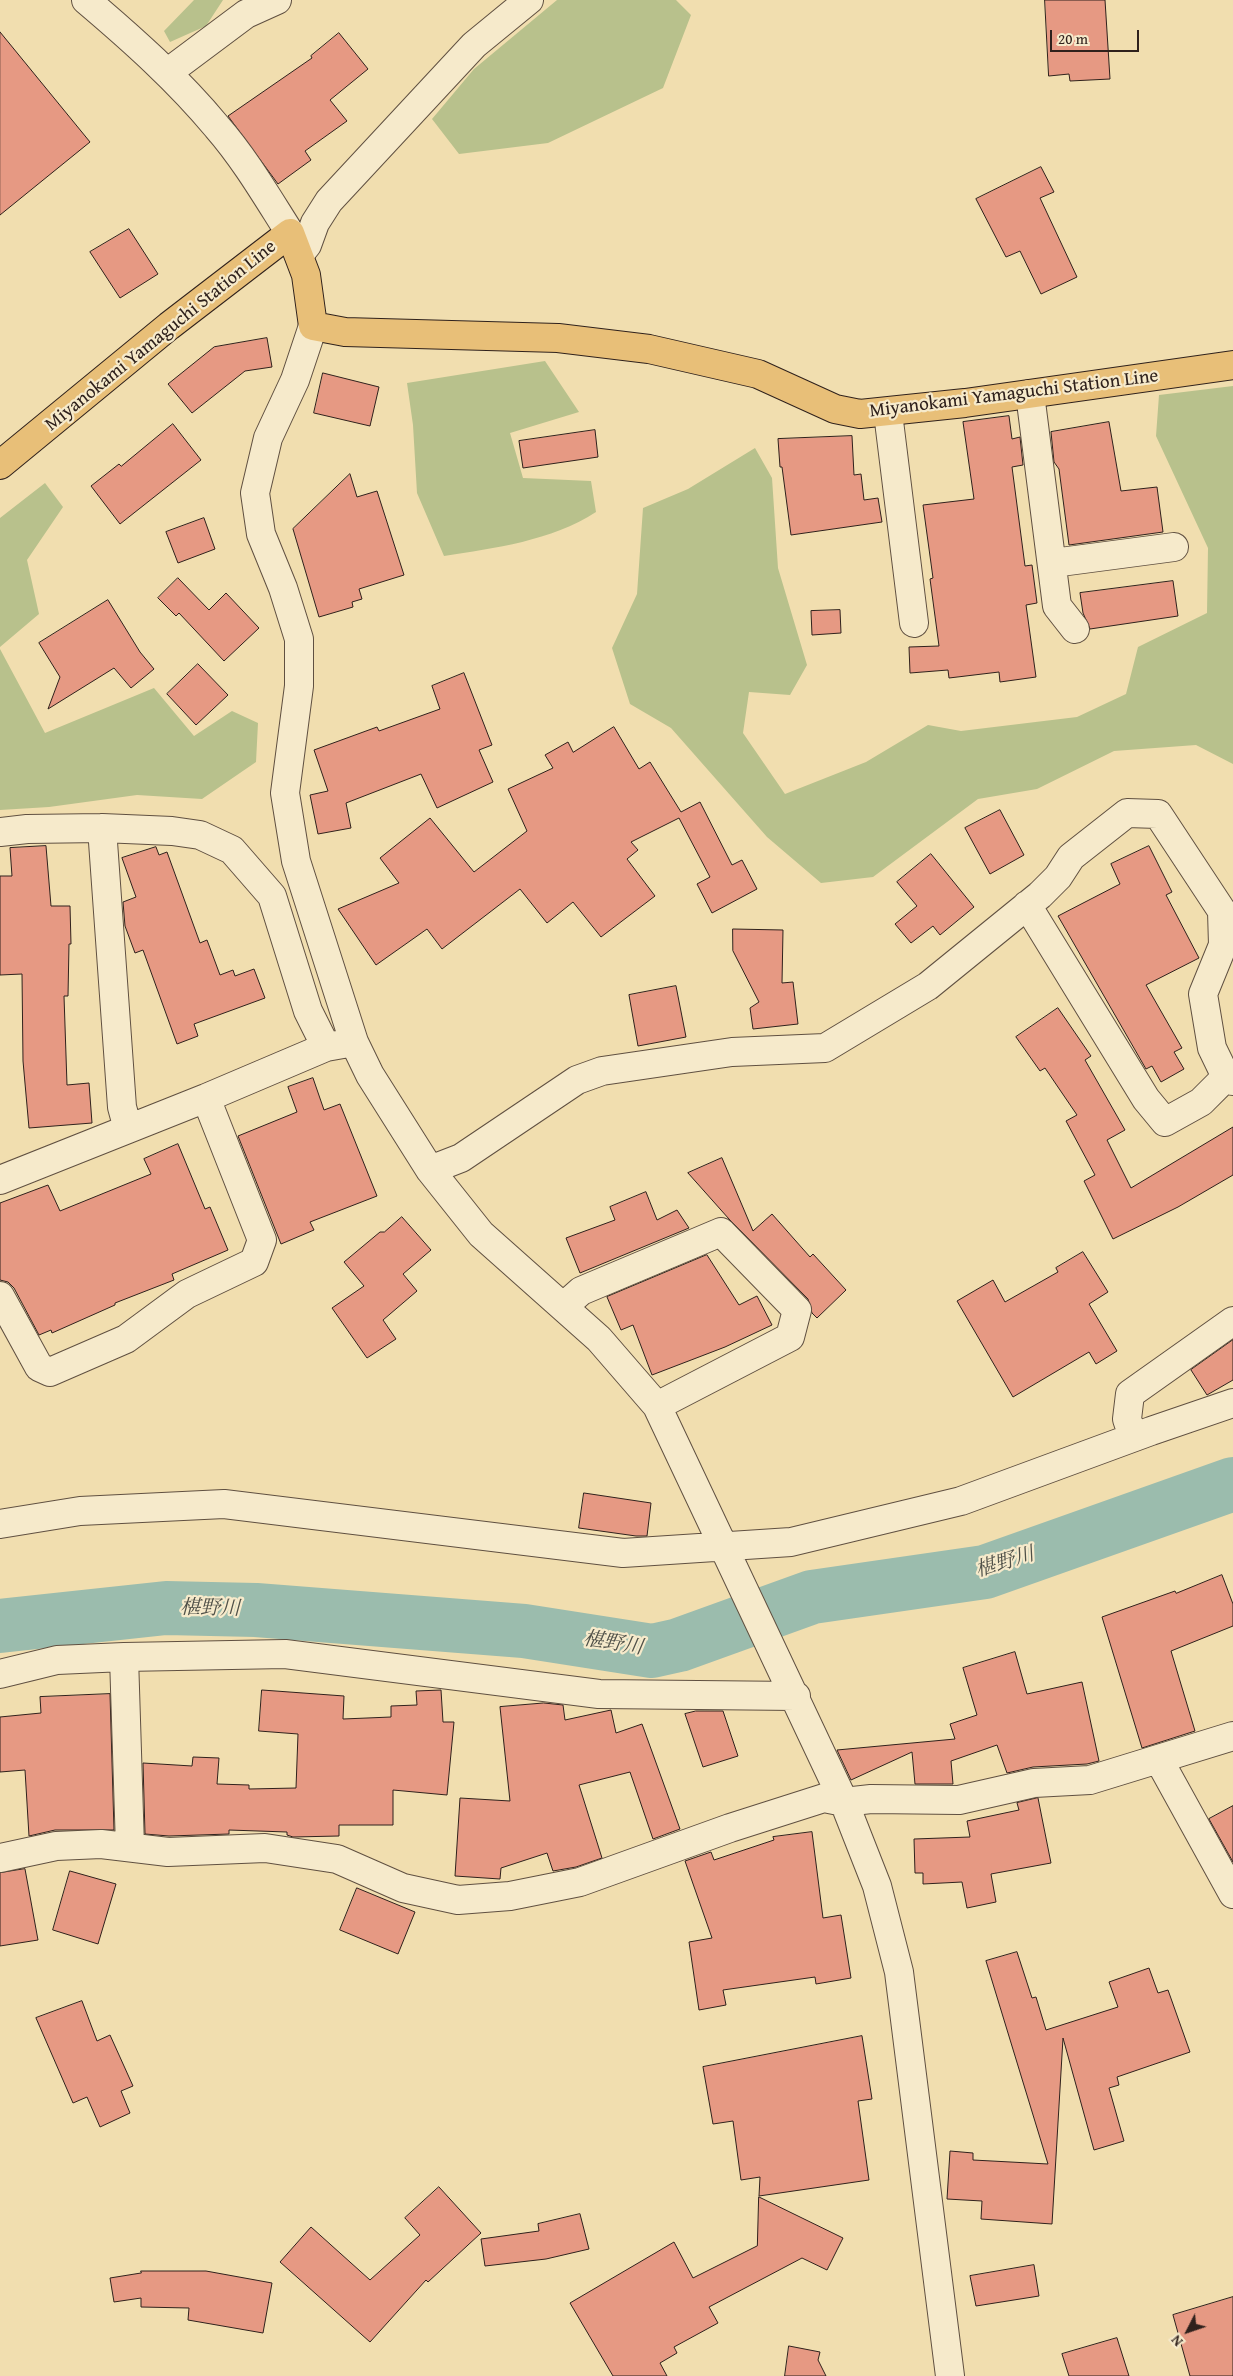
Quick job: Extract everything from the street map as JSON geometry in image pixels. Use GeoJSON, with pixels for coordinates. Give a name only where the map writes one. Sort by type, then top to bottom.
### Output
{"type":"FeatureCollection","features":[{"type":"Feature","properties":{"kind":"main road","name":"Miyanokami Yamaguchi Station Line"},"geometry":{"type":"LineString","coordinates":[[0,465],[169,326],[295,244],[306,275],[313,326],[345,332],[558,338],[650,349],[758,374],[835,409],[860,414],[888,413],[1233,365]]}},
{"type":"Feature","properties":{"kind":"street"},"geometry":{"type":"LineString","coordinates":[[86,0],[168,73],[218,127],[262,188],[295,244],[307,245],[315,223],[329,201],[474,45],[529,0]]}},
{"type":"Feature","properties":{"kind":"street"},"geometry":{"type":"LineString","coordinates":[[168,73],[247,7],[277,0]]}},
{"type":"Feature","properties":{"kind":"street"},"geometry":{"type":"LineString","coordinates":[[313,326],[295,380],[268,438],[255,493],[261,534],[283,588],[298,639],[299,686],[285,793],[296,861],[354,1042],[370,1075],[430,1170],[480,1234],[599,1339],[657,1406],[792,1687],[844,1802],[877,1886],[899,1972],[950,2376]]}},
{"type":"Feature","properties":{"kind":"street"},"geometry":{"type":"LineString","coordinates":[[1030,394],[1057,606],[1075,629]]}},
{"type":"Feature","properties":{"kind":"street"},"geometry":{"type":"LineString","coordinates":[[888,413],[914,623]]}},
{"type":"Feature","properties":{"kind":"street"},"geometry":{"type":"LineString","coordinates":[[1053,563],[1174,547]]}},
{"type":"Feature","properties":{"kind":"street"},"geometry":{"type":"LineString","coordinates":[[430,1170],[461,1158],[577,1080],[602,1071],[732,1052],[824,1048],[928,986],[1027,905],[1058,877],[1071,857],[1127,813],[1158,814],[1222,910],[1222,945],[1203,994],[1212,1048],[1229,1079],[1201,1102],[1165,1122],[1146,1099],[1027,905]]}},
{"type":"Feature","properties":{"kind":"street"},"geometry":{"type":"LineString","coordinates":[[0,832],[27,829],[102,828],[200,835],[232,850],[272,896],[308,1011],[326,1047]]}},
{"type":"Feature","properties":{"kind":"street"},"geometry":{"type":"LineString","coordinates":[[102,828],[122,1107],[128,1129]]}},
{"type":"Feature","properties":{"kind":"street"},"geometry":{"type":"LineString","coordinates":[[0,1180],[206,1098],[326,1047],[354,1042]]}},
{"type":"Feature","properties":{"kind":"street"},"geometry":{"type":"LineString","coordinates":[[0,1296],[40,1367],[50,1372],[126,1339],[187,1294],[254,1262],[262,1240],[206,1098]]}},
{"type":"Feature","properties":{"kind":"street"},"geometry":{"type":"LineString","coordinates":[[563,1307],[582,1291],[721,1232],[797,1310],[790,1337],[657,1406]]}},
{"type":"Feature","properties":{"kind":"street"},"geometry":{"type":"LineString","coordinates":[[1133,1437],[1127,1419],[1130,1394],[1233,1321]]}},
{"type":"Feature","properties":{"kind":"street"},"geometry":{"type":"LineString","coordinates":[[0,1524],[80,1511],[224,1504],[623,1553],[725,1550],[791,1542],[961,1501],[1133,1437],[1233,1403]]}},
{"type":"Feature","properties":{"kind":"street"},"geometry":{"type":"LineString","coordinates":[[0,1674],[57,1660],[285,1654],[599,1694],[792,1687]]}},
{"type":"Feature","properties":{"kind":"street"},"geometry":{"type":"LineString","coordinates":[[124,1657],[130,1847]]}},
{"type":"Feature","properties":{"kind":"street"},"geometry":{"type":"LineString","coordinates":[[0,1858],[56,1846],[101,1844],[168,1852],[265,1848],[337,1858],[403,1888],[458,1900],[510,1896],[580,1882],[730,1828],[824,1798],[844,1802],[871,1799],[959,1800],[1034,1784],[1090,1780],[1233,1736]]}},
{"type":"Feature","properties":{"kind":"street"},"geometry":{"type":"LineString","coordinates":[[1159,1760],[1233,1894]]}},
{"type":"Feature","properties":{"kind":"green space"},"geometry":{"type":"Polygon","coordinates":[[[194,0],[223,0],[206,26],[170,42],[164,31],[194,0]]]}},
{"type":"Feature","properties":{"kind":"green space"},"geometry":{"type":"Polygon","coordinates":[[[557,0],[676,0],[691,15],[663,88],[548,143],[459,154],[432,119],[474,69],[557,0]]]}},
{"type":"Feature","properties":{"kind":"green space"},"geometry":{"type":"Polygon","coordinates":[[[545,361],[579,412],[510,433],[523,478],[591,481],[596,512],[579,522],[542,537],[444,556],[417,493],[413,425],[407,383],[545,361]]]}},
{"type":"Feature","properties":{"kind":"green space"},"geometry":{"type":"Polygon","coordinates":[[[1233,386],[1233,764],[1196,745],[1114,751],[1037,789],[978,799],[873,877],[821,883],[767,837],[671,728],[630,704],[612,648],[637,594],[643,508],[688,489],[755,448],[772,478],[778,568],[807,665],[790,695],[749,692],[743,733],[785,794],[866,762],[928,725],[961,731],[1077,717],[1126,694],[1138,647],[1207,613],[1208,548],[1156,436],[1159,395],[1233,386]]]}},
{"type":"Feature","properties":{"kind":"green space"},"geometry":{"type":"Polygon","coordinates":[[[45,483],[63,507],[27,560],[39,614],[0,647],[0,518],[45,483]]]}},
{"type":"Feature","properties":{"kind":"green space"},"geometry":{"type":"Polygon","coordinates":[[[0,649],[45,733],[154,688],[194,736],[232,711],[258,723],[256,762],[202,799],[137,795],[49,807],[0,810],[0,649]]]}},
{"type":"Feature","properties":{"kind":"building"},"geometry":{"type":"Polygon","coordinates":[[[1045,0],[1105,0],[1110,79],[1070,81],[1069,74],[1049,76],[1045,0]]]}},
{"type":"Feature","properties":{"kind":"building"},"geometry":{"type":"Polygon","coordinates":[[[0,32],[90,142],[0,215],[0,32]]]}},
{"type":"Feature","properties":{"kind":"building"},"geometry":{"type":"Polygon","coordinates":[[[339,33],[368,69],[330,100],[347,121],[305,151],[311,160],[278,184],[228,116],[312,58],[311,56],[339,33]]]}},
{"type":"Feature","properties":{"kind":"building"},"geometry":{"type":"Polygon","coordinates":[[[1041,167],[1054,192],[1040,198],[1077,277],[1041,294],[1020,251],[1006,257],[976,199],[1041,167]]]}},
{"type":"Feature","properties":{"kind":"building"},"geometry":{"type":"Polygon","coordinates":[[[129,229],[158,274],[120,298],[90,252],[129,229]]]}},
{"type":"Feature","properties":{"kind":"building"},"geometry":{"type":"Polygon","coordinates":[[[267,338],[272,367],[245,371],[192,413],[168,384],[214,347],[267,338]]]}},
{"type":"Feature","properties":{"kind":"building"},"geometry":{"type":"Polygon","coordinates":[[[323,373],[379,387],[370,426],[314,413],[323,373]]]}},
{"type":"Feature","properties":{"kind":"building"},"geometry":{"type":"Polygon","coordinates":[[[1009,416],[1012,439],[1020,437],[1023,465],[1012,467],[1025,566],[1032,565],[1037,603],[1026,605],[1036,677],[1000,682],[999,672],[949,678],[948,670],[910,673],[909,647],[939,646],[930,579],[933,578],[923,505],[974,499],[963,422],[1009,416]]]}},
{"type":"Feature","properties":{"kind":"building"},"geometry":{"type":"Polygon","coordinates":[[[1109,422],[1121,491],[1157,487],[1163,532],[1069,545],[1059,469],[1054,462],[1051,432],[1109,422]]]}},
{"type":"Feature","properties":{"kind":"building"},"geometry":{"type":"Polygon","coordinates":[[[173,424],[201,460],[120,524],[91,486],[119,464],[121,466],[173,424]]]}},
{"type":"Feature","properties":{"kind":"building"},"geometry":{"type":"Polygon","coordinates":[[[595,430],[598,457],[523,468],[519,441],[595,430]]]}},
{"type":"Feature","properties":{"kind":"building"},"geometry":{"type":"Polygon","coordinates":[[[852,436],[854,475],[861,474],[864,500],[878,498],[882,522],[791,535],[782,467],[780,467],[778,439],[852,436]]]}},
{"type":"Feature","properties":{"kind":"building"},"geometry":{"type":"Polygon","coordinates":[[[350,474],[357,497],[377,491],[404,575],[359,589],[362,599],[352,602],[353,607],[319,617],[293,529],[350,474]]]}},
{"type":"Feature","properties":{"kind":"building"},"geometry":{"type":"Polygon","coordinates":[[[204,518],[215,549],[178,563],[166,532],[204,518]]]}},
{"type":"Feature","properties":{"kind":"building"},"geometry":{"type":"Polygon","coordinates":[[[178,578],[209,610],[226,593],[259,628],[224,661],[179,613],[176,616],[158,598],[178,578]]]}},
{"type":"Feature","properties":{"kind":"building"},"geometry":{"type":"Polygon","coordinates":[[[1173,581],[1178,616],[1090,629],[1083,613],[1080,593],[1173,581]]]}},
{"type":"Feature","properties":{"kind":"building"},"geometry":{"type":"Polygon","coordinates":[[[108,600],[140,652],[154,669],[131,688],[114,668],[48,709],[60,677],[39,643],[108,600]]]}},
{"type":"Feature","properties":{"kind":"building"},"geometry":{"type":"Polygon","coordinates":[[[840,610],[841,633],[812,635],[811,611],[840,610]]]}},
{"type":"Feature","properties":{"kind":"building"},"geometry":{"type":"Polygon","coordinates":[[[198,664],[228,695],[196,725],[167,694],[198,664]]]}},
{"type":"Feature","properties":{"kind":"building"},"geometry":{"type":"Polygon","coordinates":[[[464,673],[492,745],[479,750],[493,782],[437,808],[421,774],[346,803],[351,828],[318,834],[310,795],[328,791],[314,750],[377,727],[379,731],[440,709],[432,686],[464,673]]]}},
{"type":"Feature","properties":{"kind":"building"},"geometry":{"type":"Polygon","coordinates":[[[614,727],[639,769],[650,762],[681,812],[700,802],[732,865],[742,860],[757,889],[712,913],[697,884],[710,877],[679,818],[631,842],[638,850],[627,859],[655,896],[601,937],[573,902],[547,923],[520,889],[442,949],[427,929],[376,965],[338,909],[399,883],[380,858],[430,818],[474,872],[527,831],[508,789],[553,768],[545,755],[568,742],[573,752],[614,727]]]}},
{"type":"Feature","properties":{"kind":"building"},"geometry":{"type":"Polygon","coordinates":[[[1000,810],[1024,855],[990,874],[965,828],[1000,810]]]}},
{"type":"Feature","properties":{"kind":"building"},"geometry":{"type":"Polygon","coordinates":[[[46,846],[51,906],[70,906],[71,944],[69,944],[68,996],[64,996],[67,1085],[89,1083],[92,1123],[29,1128],[23,1061],[22,974],[0,975],[0,876],[12,876],[10,848],[46,846]]]}},
{"type":"Feature","properties":{"kind":"building"},"geometry":{"type":"Polygon","coordinates":[[[1149,846],[1172,892],[1166,895],[1199,958],[1146,985],[1182,1048],[1174,1052],[1184,1069],[1161,1082],[1152,1066],[1146,1069],[1058,916],[1120,884],[1111,864],[1149,846]]]}},
{"type":"Feature","properties":{"kind":"building"},"geometry":{"type":"Polygon","coordinates":[[[156,847],[159,855],[167,852],[200,943],[207,940],[220,975],[233,970],[235,976],[254,969],[265,998],[194,1024],[198,1036],[177,1044],[143,950],[135,953],[125,926],[123,902],[136,897],[122,858],[156,847]]]}},
{"type":"Feature","properties":{"kind":"building"},"geometry":{"type":"Polygon","coordinates":[[[931,854],[974,907],[940,935],[933,926],[911,943],[895,924],[917,906],[897,882],[931,854]]]}},
{"type":"Feature","properties":{"kind":"building"},"geometry":{"type":"Polygon","coordinates":[[[733,929],[783,930],[782,983],[793,982],[798,1024],[753,1029],[750,1008],[759,1002],[733,951],[733,929]]]}},
{"type":"Feature","properties":{"kind":"building"},"geometry":{"type":"Polygon","coordinates":[[[676,986],[686,1037],[638,1046],[629,995],[676,986]]]}},
{"type":"Feature","properties":{"kind":"building"},"geometry":{"type":"Polygon","coordinates":[[[1058,1008],[1091,1056],[1085,1060],[1125,1130],[1107,1140],[1131,1188],[1233,1127],[1233,1175],[1178,1207],[1113,1239],[1084,1181],[1095,1175],[1066,1121],[1077,1115],[1045,1068],[1040,1071],[1016,1037],[1058,1008]]]}},
{"type":"Feature","properties":{"kind":"building"},"geometry":{"type":"Polygon","coordinates":[[[313,1078],[324,1110],[340,1104],[377,1196],[310,1222],[314,1230],[281,1244],[238,1136],[297,1112],[288,1087],[313,1078]]]}},
{"type":"Feature","properties":{"kind":"building"},"geometry":{"type":"Polygon","coordinates":[[[178,1144],[205,1209],[210,1207],[228,1250],[172,1274],[174,1280],[115,1303],[115,1305],[52,1333],[51,1330],[39,1335],[14,1288],[8,1282],[0,1280],[0,1203],[48,1185],[60,1211],[151,1174],[144,1159],[178,1144]]]}},
{"type":"Feature","properties":{"kind":"building"},"geometry":{"type":"Polygon","coordinates":[[[722,1158],[753,1231],[772,1214],[810,1257],[813,1254],[846,1290],[817,1318],[812,1313],[808,1299],[729,1219],[688,1173],[722,1158]]]}},
{"type":"Feature","properties":{"kind":"building"},"geometry":{"type":"Polygon","coordinates":[[[646,1192],[657,1220],[677,1210],[689,1228],[580,1273],[566,1238],[615,1220],[610,1207],[646,1192]]]}},
{"type":"Feature","properties":{"kind":"building"},"geometry":{"type":"Polygon","coordinates":[[[402,1217],[431,1250],[403,1274],[417,1291],[383,1320],[396,1339],[367,1358],[332,1308],[364,1286],[344,1262],[380,1232],[384,1232],[402,1217]]]}},
{"type":"Feature","properties":{"kind":"building"},"geometry":{"type":"Polygon","coordinates":[[[1083,1252],[1108,1292],[1089,1304],[1117,1351],[1096,1364],[1089,1352],[1013,1397],[957,1301],[993,1280],[1005,1302],[1058,1272],[1056,1268],[1083,1252]]]}},
{"type":"Feature","properties":{"kind":"building"},"geometry":{"type":"Polygon","coordinates":[[[707,1255],[739,1305],[757,1296],[772,1325],[725,1347],[652,1375],[633,1325],[621,1330],[607,1297],[707,1255]]]}},
{"type":"Feature","properties":{"kind":"building"},"geometry":{"type":"Polygon","coordinates":[[[1233,1340],[1233,1380],[1207,1395],[1191,1370],[1233,1340]]]}},
{"type":"Feature","properties":{"kind":"building"},"geometry":{"type":"Polygon","coordinates":[[[584,1493],[651,1503],[647,1536],[579,1528],[584,1493]]]}},
{"type":"Feature","properties":{"kind":"building"},"geometry":{"type":"Polygon","coordinates":[[[1222,1575],[1233,1604],[1233,1626],[1171,1651],[1195,1731],[1142,1748],[1102,1617],[1175,1591],[1176,1593],[1222,1575]]]}},
{"type":"Feature","properties":{"kind":"building"},"geometry":{"type":"Polygon","coordinates":[[[1015,1652],[1027,1694],[1082,1682],[1099,1761],[1087,1764],[1033,1767],[1007,1773],[997,1745],[951,1761],[953,1784],[915,1784],[912,1752],[851,1780],[837,1750],[955,1739],[950,1724],[977,1715],[963,1668],[1015,1652]]]}},
{"type":"Feature","properties":{"kind":"building"},"geometry":{"type":"Polygon","coordinates":[[[262,1690],[344,1696],[343,1719],[391,1717],[391,1706],[417,1705],[416,1691],[441,1690],[443,1722],[454,1722],[447,1795],[393,1790],[393,1825],[339,1825],[339,1836],[293,1837],[287,1835],[287,1832],[229,1830],[229,1834],[169,1836],[145,1834],[143,1763],[192,1766],[193,1757],[219,1758],[217,1784],[249,1785],[249,1789],[296,1788],[298,1734],[259,1731],[262,1690]]]}},
{"type":"Feature","properties":{"kind":"building"},"geometry":{"type":"Polygon","coordinates":[[[110,1694],[114,1830],[55,1830],[29,1836],[25,1770],[0,1772],[0,1717],[41,1713],[40,1697],[110,1694]]]}},
{"type":"Feature","properties":{"kind":"building"},"geometry":{"type":"Polygon","coordinates":[[[544,1703],[563,1705],[565,1720],[611,1710],[616,1733],[642,1724],[680,1829],[653,1839],[630,1772],[579,1785],[602,1858],[576,1867],[553,1871],[547,1853],[501,1868],[500,1879],[455,1876],[460,1798],[510,1801],[500,1707],[544,1703]]]}},
{"type":"Feature","properties":{"kind":"building"},"geometry":{"type":"Polygon","coordinates":[[[696,1711],[723,1711],[738,1756],[703,1767],[685,1714],[696,1711]]]}},
{"type":"Feature","properties":{"kind":"building"},"geometry":{"type":"Polygon","coordinates":[[[1038,1798],[1051,1863],[991,1874],[996,1902],[967,1908],[962,1882],[923,1884],[923,1873],[915,1873],[914,1839],[970,1837],[967,1821],[1019,1810],[1017,1803],[1038,1798]]]}},
{"type":"Feature","properties":{"kind":"building"},"geometry":{"type":"Polygon","coordinates":[[[1233,1806],[1233,1862],[1209,1819],[1233,1806]]]}},
{"type":"Feature","properties":{"kind":"building"},"geometry":{"type":"Polygon","coordinates":[[[812,1832],[823,1918],[841,1915],[851,1978],[816,1984],[815,1977],[723,1990],[726,2005],[699,2010],[689,1942],[712,1938],[685,1861],[711,1852],[714,1860],[774,1840],[773,1837],[812,1832]]]}},
{"type":"Feature","properties":{"kind":"building"},"geometry":{"type":"Polygon","coordinates":[[[25,1869],[38,1940],[0,1946],[0,1873],[25,1869]]]}},
{"type":"Feature","properties":{"kind":"building"},"geometry":{"type":"Polygon","coordinates":[[[70,1871],[116,1884],[98,1944],[53,1930],[70,1871]]]}},
{"type":"Feature","properties":{"kind":"building"},"geometry":{"type":"Polygon","coordinates":[[[357,1888],[415,1912],[398,1954],[340,1930],[357,1888]]]}},
{"type":"Feature","properties":{"kind":"building"},"geometry":{"type":"Polygon","coordinates":[[[1017,1952],[1032,1998],[1036,1997],[1046,2030],[1118,2007],[1109,1982],[1149,1968],[1158,1993],[1168,1990],[1190,2052],[1117,2077],[1119,2085],[1109,2088],[1124,2141],[1094,2150],[1063,2038],[1052,2224],[981,2219],[982,2201],[947,2199],[950,2151],[973,2153],[973,2160],[1048,2164],[986,1961],[1017,1952]]]}},
{"type":"Feature","properties":{"kind":"building"},"geometry":{"type":"Polygon","coordinates":[[[82,2001],[97,2041],[110,2035],[133,2086],[121,2091],[130,2113],[100,2127],[87,2097],[73,2103],[36,2018],[82,2001]]]}},
{"type":"Feature","properties":{"kind":"building"},"geometry":{"type":"Polygon","coordinates":[[[862,2036],[872,2099],[858,2101],[869,2180],[759,2196],[760,2177],[741,2180],[733,2121],[713,2124],[703,2067],[862,2036]]]}},
{"type":"Feature","properties":{"kind":"building"},"geometry":{"type":"Polygon","coordinates":[[[439,2187],[481,2233],[428,2282],[426,2280],[370,2342],[280,2262],[311,2227],[370,2280],[420,2235],[405,2218],[439,2187]]]}},
{"type":"Feature","properties":{"kind":"building"},"geometry":{"type":"Polygon","coordinates":[[[759,2197],[843,2238],[827,2270],[802,2258],[709,2307],[718,2323],[674,2347],[677,2353],[660,2363],[667,2376],[613,2376],[570,2303],[674,2242],[693,2278],[757,2246],[759,2197]]]}},
{"type":"Feature","properties":{"kind":"building"},"geometry":{"type":"Polygon","coordinates":[[[580,2214],[589,2249],[546,2259],[485,2266],[481,2239],[539,2231],[538,2224],[580,2214]]]}},
{"type":"Feature","properties":{"kind":"building"},"geometry":{"type":"Polygon","coordinates":[[[1034,2265],[1039,2296],[976,2306],[970,2276],[1034,2265]]]}},
{"type":"Feature","properties":{"kind":"building"},"geometry":{"type":"Polygon","coordinates":[[[141,2271],[206,2271],[272,2283],[263,2333],[188,2320],[189,2308],[141,2307],[141,2298],[114,2302],[110,2278],[141,2273],[141,2271]]]}},
{"type":"Feature","properties":{"kind":"building"},"geometry":{"type":"Polygon","coordinates":[[[1233,2297],[1233,2376],[1190,2376],[1173,2315],[1233,2297]]]}},
{"type":"Feature","properties":{"kind":"building"},"geometry":{"type":"Polygon","coordinates":[[[1117,2338],[1129,2376],[1069,2376],[1062,2354],[1117,2338]]]}},
{"type":"Feature","properties":{"kind":"building"},"geometry":{"type":"Polygon","coordinates":[[[789,2346],[820,2352],[818,2360],[826,2376],[785,2376],[789,2346]]]}},
{"type":"Feature","properties":{"kind":"waterway","name":"椹野川"},"geometry":{"type":"LineString","coordinates":[[0,1626],[166,1608],[256,1610],[524,1631],[652,1651],[679,1645],[812,1597],[985,1572],[1233,1484]]}}]}
